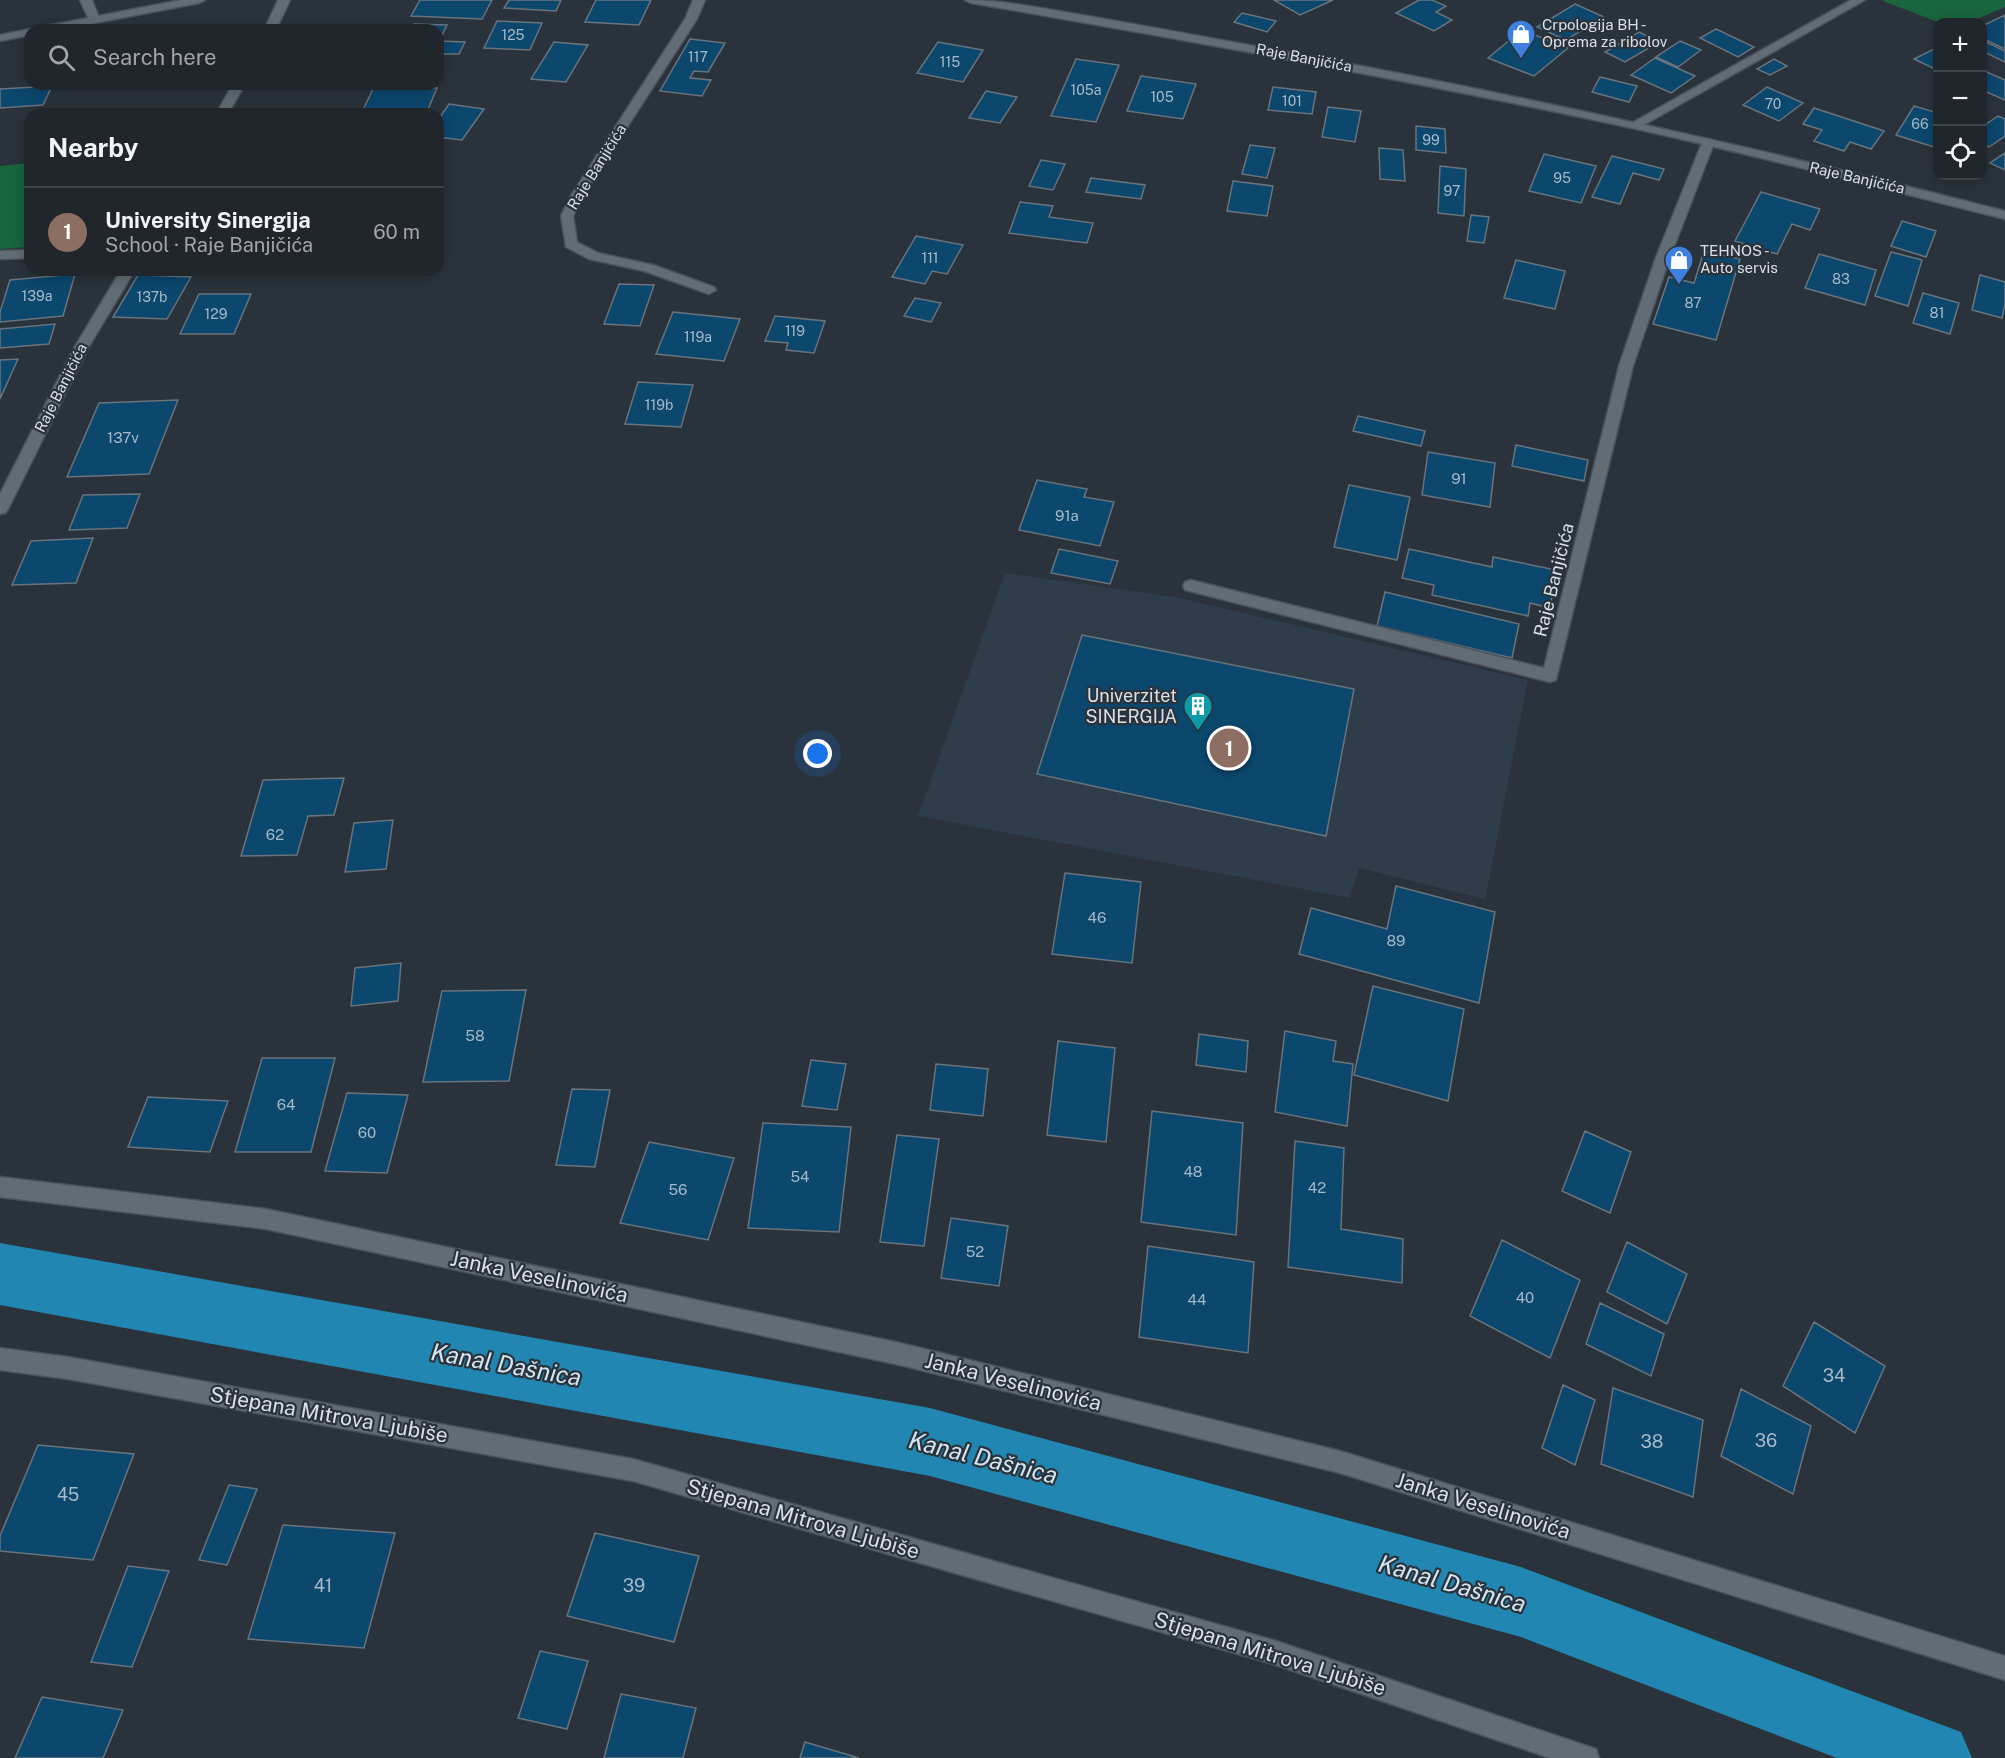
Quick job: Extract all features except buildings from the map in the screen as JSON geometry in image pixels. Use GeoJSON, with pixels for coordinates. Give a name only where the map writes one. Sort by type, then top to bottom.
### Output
{"type":"FeatureCollection","features":[{"type":"Feature","properties":{"kind":"street"},"geometry":{"type":"LineString","coordinates":[[86,0],[94,20]]}},
{"type":"Feature","properties":{"kind":"street"},"geometry":{"type":"LineString","coordinates":[[73,24],[199,0]]}},
{"type":"Feature","properties":{"kind":"street"},"geometry":{"type":"LineString","coordinates":[[273,24],[284,0]]}},
{"type":"Feature","properties":{"kind":"street","name":"Raje Banjičića"},"geometry":{"type":"LineString","coordinates":[[699,0],[691,18],[578,194],[567,216],[572,244],[594,256],[648,268],[709,290]]}},
{"type":"Feature","properties":{"kind":"street","name":"Raje Banjičića"},"geometry":{"type":"LineString","coordinates":[[971,0],[1333,63],[1636,124],[2005,215]]}},
{"type":"Feature","properties":{"kind":"street"},"geometry":{"type":"LineString","coordinates":[[1636,124],[1859,0]]}},
{"type":"Feature","properties":{"kind":"street"},"geometry":{"type":"LineString","coordinates":[[0,38],[24,33]]}},
{"type":"Feature","properties":{"kind":"street"},"geometry":{"type":"LineString","coordinates":[[225,108],[236,90]]}},
{"type":"Feature","properties":{"kind":"street","name":"Raje Banjičića"},"geometry":{"type":"LineString","coordinates":[[1191,586],[1550,676],[1626,366],[1662,260],[1708,142]]}},
{"type":"Feature","properties":{"kind":"street"},"geometry":{"type":"LineString","coordinates":[[0,255],[24,254]]}},
{"type":"Feature","properties":{"kind":"street","name":"Raje Banjičića"},"geometry":{"type":"LineString","coordinates":[[0,509],[81,348],[124,276]]}},
{"type":"Feature","properties":{"kind":"street","name":"Janka Veselinovića"},"geometry":{"type":"LineString","coordinates":[[0,1187],[266,1219],[900,1354],[1340,1462],[2005,1668]]}},
{"type":"Feature","properties":{"kind":"street","name":"Stjepana Mitrova Ljubiše"},"geometry":{"type":"LineString","coordinates":[[0,1359],[68,1368],[633,1470],[1273,1652],[1587,1758]]}},
{"type":"Feature","properties":{"kind":"shaded area"},"geometry":{"type":"Polygon","coordinates":[[[1005,573],[1175,597],[1528,680],[1485,899],[1359,868],[1350,898],[918,816],[1005,573]]]}},
{"type":"Feature","properties":{"kind":"green space"},"geometry":{"type":"Polygon","coordinates":[[[2005,0],[2005,7],[1979,18],[1933,18],[1933,20],[1883,1],[2005,0]]]}},
{"type":"Feature","properties":{"kind":"green space"},"geometry":{"type":"Polygon","coordinates":[[[24,164],[24,247],[0,249],[0,166],[24,164]]]}},
{"type":"Feature","properties":{"kind":"waterway","name":"Kanal Dašnica"},"geometry":{"type":"LineString","coordinates":[[0,1274],[930,1442],[1521,1602],[1935,1758]]}},
{"type":"Feature","properties":{"kind":"place","name":"Crpologija BH - Oprema za ribolov"},"geometry":{"type":"Point","coordinates":[1521,60]}},
{"type":"Feature","properties":{"kind":"place","name":"TEHNOS - Auto servis"},"geometry":{"type":"Point","coordinates":[1679,286]}},
{"type":"Feature","properties":{"kind":"place","name":"Univerzitet SINERGIJA"},"geometry":{"type":"Point","coordinates":[1198,732]}},
{"type":"Feature","properties":{"kind":"place","name":"University Sinergija"},"geometry":{"type":"Point","coordinates":[1229,748]}}]}
